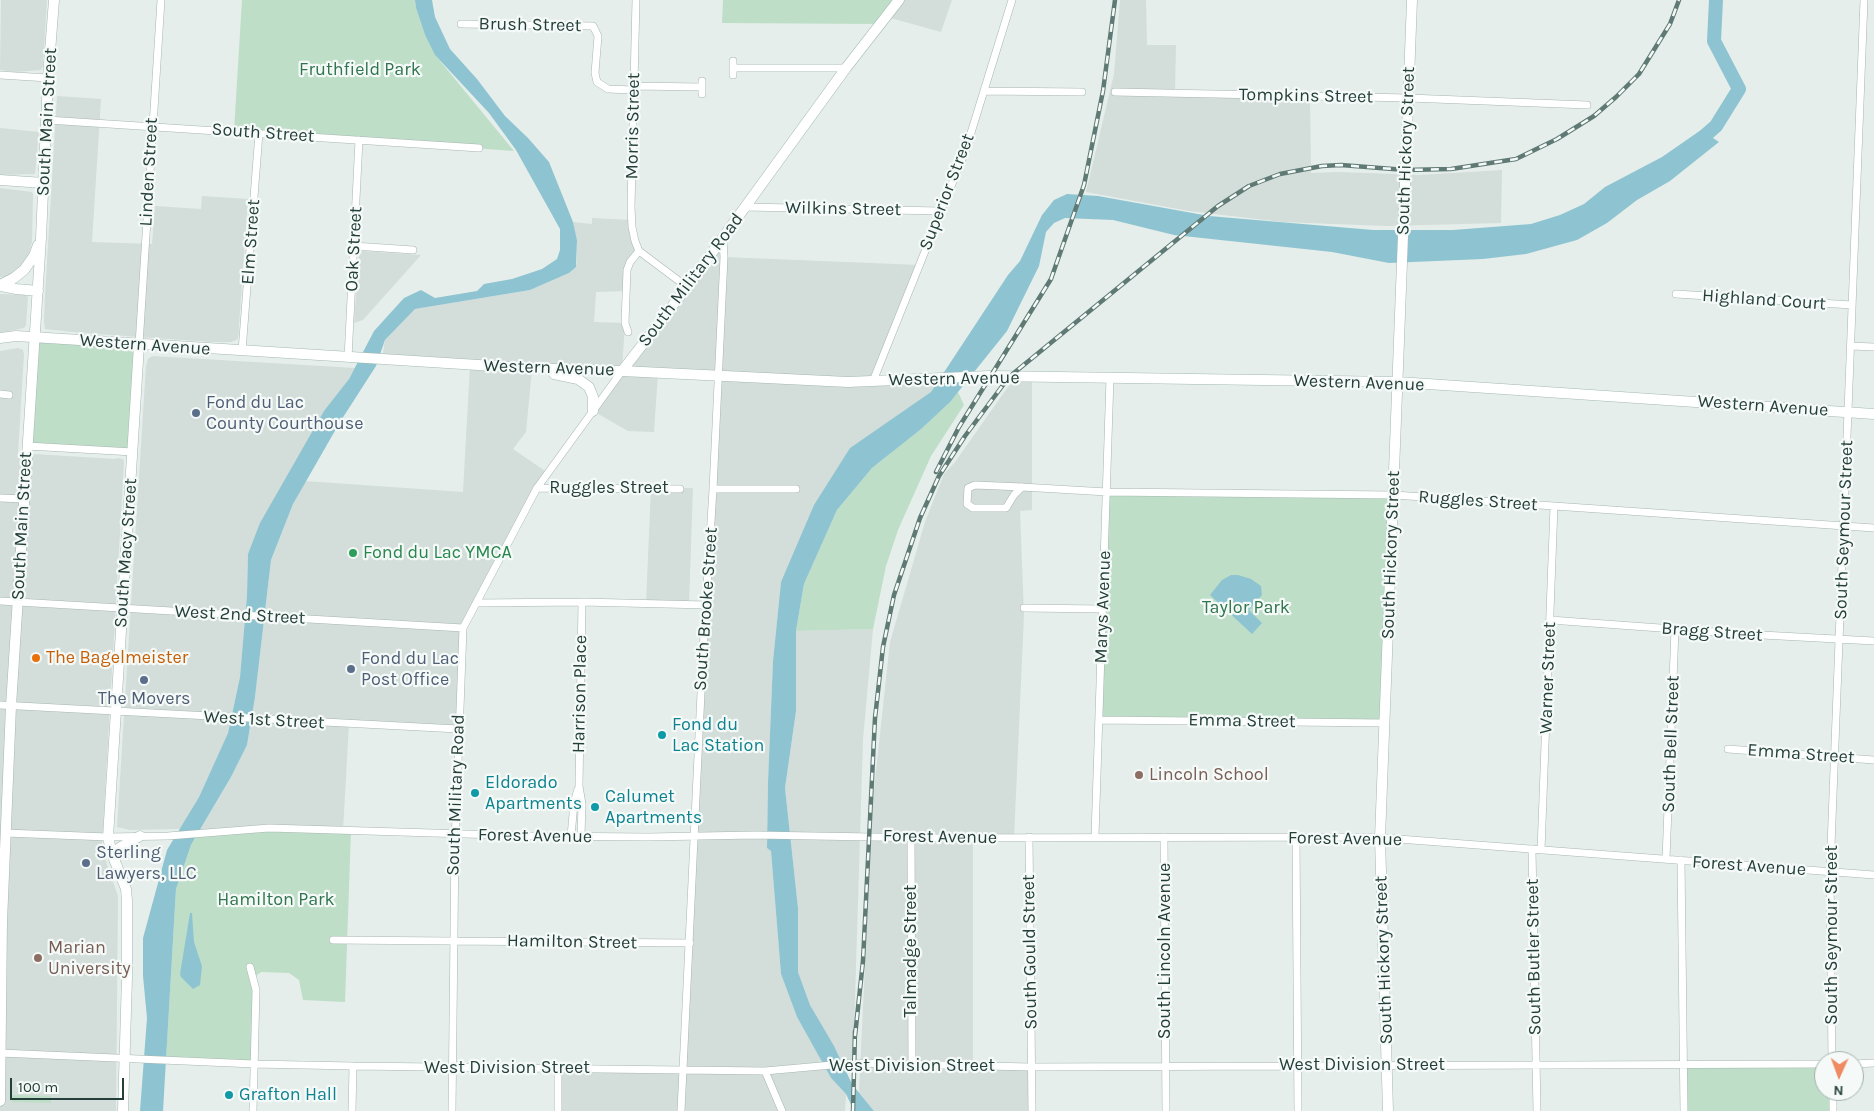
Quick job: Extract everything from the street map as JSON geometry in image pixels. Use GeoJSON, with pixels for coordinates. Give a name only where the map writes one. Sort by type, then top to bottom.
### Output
{"type":"FeatureCollection","features":[{"type":"Feature","properties":{"kind":"street","name":"South Main Street"},"geometry":{"type":"LineString","coordinates":[[0,1101],[1,922],[11,706],[38,291],[48,78],[54,0]]}},
{"type":"Feature","properties":{"kind":"street","name":"Linden Street"},"geometry":{"type":"LineString","coordinates":[[139,345],[160,0]]}},
{"type":"Feature","properties":{"kind":"street","name":"Morris Street"},"geometry":{"type":"LineString","coordinates":[[636,0],[631,213],[635,241],[639,251]]}},
{"type":"Feature","properties":{"kind":"street","name":"South Military Road"},"geometry":{"type":"LineString","coordinates":[[452,1111],[455,835],[463,628],[537,488],[622,370],[687,287],[846,68],[899,0]]}},
{"type":"Feature","properties":{"kind":"street","name":"Superior Street"},"geometry":{"type":"LineString","coordinates":[[873,381],[966,149],[1012,0]]}},
{"type":"Feature","properties":{"kind":"street","name":"South Hickory Street"},"geometry":{"type":"LineString","coordinates":[[1388,1111],[1380,838],[1412,0]]}},
{"type":"Feature","properties":{"kind":"street","name":"South Seymour Street"},"geometry":{"type":"LineString","coordinates":[[1832,1051],[1830,872],[1864,0]]}},
{"type":"Feature","properties":{"kind":"street","name":"Brush Street"},"geometry":{"type":"LineString","coordinates":[[461,24],[593,26],[598,36],[596,80],[601,86],[608,89],[702,87]]}},
{"type":"Feature","properties":{"kind":"street"},"geometry":{"type":"LineString","coordinates":[[733,68],[846,68]]}},
{"type":"Feature","properties":{"kind":"street"},"geometry":{"type":"LineString","coordinates":[[0,75],[48,78]]}},
{"type":"Feature","properties":{"kind":"street"},"geometry":{"type":"LineString","coordinates":[[984,91],[1082,92]]}},
{"type":"Feature","properties":{"kind":"street","name":"Tompkins Street"},"geometry":{"type":"LineString","coordinates":[[1115,92],[1408,98],[1587,105]]}},
{"type":"Feature","properties":{"kind":"street","name":"South Street"},"geometry":{"type":"LineString","coordinates":[[47,120],[479,148]]}},
{"type":"Feature","properties":{"kind":"street","name":"Elm Street"},"geometry":{"type":"LineString","coordinates":[[242,351],[259,133]]}},
{"type":"Feature","properties":{"kind":"street","name":"Oak Street"},"geometry":{"type":"LineString","coordinates":[[352,358],[354,246],[360,140]]}},
{"type":"Feature","properties":{"kind":"street"},"geometry":{"type":"LineString","coordinates":[[0,180],[44,183]]}},
{"type":"Feature","properties":{"kind":"street","name":"Wilkins Street"},"geometry":{"type":"LineString","coordinates":[[745,207],[940,211]]}},
{"type":"Feature","properties":{"kind":"street"},"geometry":{"type":"LineString","coordinates":[[0,285],[24,270],[34,256],[41,238]]}},
{"type":"Feature","properties":{"kind":"street","name":"South Brooke Street"},"geometry":{"type":"LineString","coordinates":[[682,1111],[694,836],[714,490],[724,257],[722,238]]}},
{"type":"Feature","properties":{"kind":"street"},"geometry":{"type":"LineString","coordinates":[[354,246],[413,250]]}},
{"type":"Feature","properties":{"kind":"street"},"geometry":{"type":"LineString","coordinates":[[628,332],[625,323],[627,270],[630,262],[639,251],[687,287]]}},
{"type":"Feature","properties":{"kind":"street"},"geometry":{"type":"LineString","coordinates":[[0,285],[38,291]]}},
{"type":"Feature","properties":{"kind":"street","name":"Highland Court"},"geometry":{"type":"LineString","coordinates":[[1676,294],[1852,305]]}},
{"type":"Feature","properties":{"kind":"street","name":"Western Avenue"},"geometry":{"type":"LineString","coordinates":[[0,338],[16,336],[526,368],[622,370],[848,382],[978,376],[1398,382],[1874,414]]}},
{"type":"Feature","properties":{"kind":"street","name":"South Macy Street"},"geometry":{"type":"LineString","coordinates":[[123,1111],[128,977],[127,900],[126,888],[115,863],[108,837],[139,345]]}},
{"type":"Feature","properties":{"kind":"street"},"geometry":{"type":"LineString","coordinates":[[1851,346],[1874,347]]}},
{"type":"Feature","properties":{"kind":"street"},"geometry":{"type":"LineString","coordinates":[[526,368],[578,379],[585,383],[592,392],[593,411]]}},
{"type":"Feature","properties":{"kind":"street","name":"Marys Avenue"},"geometry":{"type":"LineString","coordinates":[[1095,836],[1108,492],[1110,378]]}},
{"type":"Feature","properties":{"kind":"street"},"geometry":{"type":"LineString","coordinates":[[0,394],[9,395]]}},
{"type":"Feature","properties":{"kind":"street"},"geometry":{"type":"LineString","coordinates":[[27,446],[133,452]]}},
{"type":"Feature","properties":{"kind":"street","name":"Ruggles Street"},"geometry":{"type":"LineString","coordinates":[[1022,487],[1014,494],[1006,508],[973,508],[967,504],[968,488],[971,485],[1022,487],[1108,492],[1394,495],[1874,528]]}},
{"type":"Feature","properties":{"kind":"street","name":"Ruggles Street"},"geometry":{"type":"LineString","coordinates":[[537,488],[680,489]]}},
{"type":"Feature","properties":{"kind":"street"},"geometry":{"type":"LineString","coordinates":[[714,490],[796,489]]}},
{"type":"Feature","properties":{"kind":"street"},"geometry":{"type":"LineString","coordinates":[[0,498],[24,499]]}},
{"type":"Feature","properties":{"kind":"street","name":"Warner Street"},"geometry":{"type":"LineString","coordinates":[[1542,850],[1554,506]]}},
{"type":"Feature","properties":{"kind":"street","name":"West 2nd Street"},"geometry":{"type":"LineString","coordinates":[[0,601],[463,628]]}},
{"type":"Feature","properties":{"kind":"street","name":"Harrison Place"},"geometry":{"type":"LineString","coordinates":[[581,836],[582,804],[579,786],[582,602]]}},
{"type":"Feature","properties":{"kind":"street"},"geometry":{"type":"LineString","coordinates":[[477,603],[706,604]]}},
{"type":"Feature","properties":{"kind":"street"},"geometry":{"type":"LineString","coordinates":[[1024,608],[1103,608]]}},
{"type":"Feature","properties":{"kind":"street","name":"Bragg Street"},"geometry":{"type":"LineString","coordinates":[[1550,620],[1874,641]]}},
{"type":"Feature","properties":{"kind":"street","name":"South Bell Street"},"geometry":{"type":"LineString","coordinates":[[1666,859],[1675,629]]}},
{"type":"Feature","properties":{"kind":"street","name":"West 1st Street"},"geometry":{"type":"LineString","coordinates":[[0,705],[458,729]]}},
{"type":"Feature","properties":{"kind":"street","name":"Emma Street"},"geometry":{"type":"LineString","coordinates":[[1099,720],[1385,723]]}},
{"type":"Feature","properties":{"kind":"street","name":"Emma Street"},"geometry":{"type":"LineString","coordinates":[[1728,749],[1874,760]]}},
{"type":"Feature","properties":{"kind":"street","name":"Harrison Place"},"geometry":{"type":"LineString","coordinates":[[571,836],[574,803],[579,786]]}},
{"type":"Feature","properties":{"kind":"street","name":"Forest Avenue"},"geometry":{"type":"LineString","coordinates":[[5,833],[108,837],[173,836],[269,828],[455,835],[1380,838],[1874,875]]}},
{"type":"Feature","properties":{"kind":"street"},"geometry":{"type":"LineString","coordinates":[[115,863],[119,848],[140,836]]}},
{"type":"Feature","properties":{"kind":"street","name":"Talmadge Street"},"geometry":{"type":"LineString","coordinates":[[911,837],[912,1064]]}},
{"type":"Feature","properties":{"kind":"street","name":"South Gould Street"},"geometry":{"type":"LineString","coordinates":[[1029,837],[1032,1111]]}},
{"type":"Feature","properties":{"kind":"street","name":"South Lincoln Avenue"},"geometry":{"type":"LineString","coordinates":[[1164,837],[1166,1111]]}},
{"type":"Feature","properties":{"kind":"street"},"geometry":{"type":"LineString","coordinates":[[1296,837],[1298,1111]]}},
{"type":"Feature","properties":{"kind":"street","name":"South Butler Street"},"geometry":{"type":"LineString","coordinates":[[1532,849],[1537,1111]]}},
{"type":"Feature","properties":{"kind":"street"},"geometry":{"type":"LineString","coordinates":[[1681,860],[1684,1111]]}},
{"type":"Feature","properties":{"kind":"street","name":"Hamilton Street"},"geometry":{"type":"LineString","coordinates":[[333,940],[690,943]]}},
{"type":"Feature","properties":{"kind":"street"},"geometry":{"type":"LineString","coordinates":[[250,967],[256,990],[252,1111]]}},
{"type":"Feature","properties":{"kind":"street","name":"West Division Street"},"geometry":{"type":"LineString","coordinates":[[0,1053],[254,1064],[452,1068],[765,1070],[849,1063],[1032,1067],[1386,1064],[1814,1064]]}},
{"type":"Feature","properties":{"kind":"street"},"geometry":{"type":"LineString","coordinates":[[352,1111],[353,1066]]}},
{"type":"Feature","properties":{"kind":"street"},"geometry":{"type":"LineString","coordinates":[[558,1068],[558,1111]]}},
{"type":"Feature","properties":{"kind":"street"},"geometry":{"type":"LineString","coordinates":[[765,1070],[782,1111]]}},
{"type":"Feature","properties":{"kind":"shaded area"},"geometry":{"type":"Polygon","coordinates":[[[1,0],[47,0],[43,66],[41,70],[15,72],[0,70],[1,0]]]}},
{"type":"Feature","properties":{"kind":"shaded area"},"geometry":{"type":"Polygon","coordinates":[[[899,0],[952,0],[941,32],[887,17],[899,0]]]}},
{"type":"Feature","properties":{"kind":"shaded area"},"geometry":{"type":"Polygon","coordinates":[[[1120,0],[1146,0],[1147,45],[1176,45],[1175,92],[1310,96],[1311,173],[1420,175],[1502,170],[1501,223],[1386,226],[1283,222],[1189,211],[1086,192],[1114,74],[1120,0]]]}},
{"type":"Feature","properties":{"kind":"shaded area"},"geometry":{"type":"Polygon","coordinates":[[[57,96],[101,99],[92,242],[152,244],[155,206],[201,209],[202,196],[248,199],[238,339],[231,342],[212,342],[45,329],[45,295],[57,96]]]}},
{"type":"Feature","properties":{"kind":"shaded area"},"geometry":{"type":"Polygon","coordinates":[[[0,128],[39,132],[35,174],[0,175],[0,128]]]}},
{"type":"Feature","properties":{"kind":"shaded area"},"geometry":{"type":"Polygon","coordinates":[[[0,188],[32,192],[33,194],[32,242],[28,256],[26,261],[11,276],[3,277],[0,277],[0,188]]]}},
{"type":"Feature","properties":{"kind":"shaded area"},"geometry":{"type":"Polygon","coordinates":[[[592,218],[631,220],[639,251],[630,262],[626,291],[596,292],[594,322],[625,323],[622,369],[723,239],[724,257],[919,265],[873,381],[942,377],[931,393],[850,448],[781,582],[773,661],[767,848],[771,851],[781,974],[797,1017],[831,1078],[846,1094],[845,1111],[558,1111],[558,1068],[684,1069],[717,376],[658,373],[654,432],[628,431],[593,411],[622,371],[532,369],[526,432],[513,449],[548,473],[463,628],[458,729],[349,724],[343,830],[198,834],[247,745],[255,697],[271,560],[293,504],[305,481],[463,492],[470,365],[382,360],[385,340],[415,309],[530,290],[569,273],[576,267],[577,262],[577,240],[573,222],[592,224],[592,218]]]}},
{"type":"Feature","properties":{"kind":"shaded area"},"geometry":{"type":"Polygon","coordinates":[[[362,251],[421,255],[363,320],[354,323],[359,255],[362,251]]]}},
{"type":"Feature","properties":{"kind":"shaded area"},"geometry":{"type":"Polygon","coordinates":[[[0,294],[25,295],[28,297],[26,325],[24,328],[0,333],[0,294]]]}},
{"type":"Feature","properties":{"kind":"shaded area"},"geometry":{"type":"Polygon","coordinates":[[[18,348],[23,350],[24,354],[18,453],[118,458],[123,459],[124,462],[102,845],[118,896],[116,1111],[0,1111],[0,351],[18,348]]]}},
{"type":"Feature","properties":{"kind":"shaded area"},"geometry":{"type":"Polygon","coordinates":[[[152,356],[355,368],[248,554],[247,595],[240,677],[228,733],[199,797],[180,829],[130,830],[117,827],[146,366],[148,359],[152,356]]]}},
{"type":"Feature","properties":{"kind":"shaded area"},"geometry":{"type":"Polygon","coordinates":[[[1015,377],[1032,377],[1032,510],[1020,511],[1024,615],[1014,838],[973,838],[973,1065],[1031,1067],[1032,1111],[874,1111],[859,1092],[873,798],[890,642],[925,522],[944,474],[955,462],[1015,377]]]}},
{"type":"Feature","properties":{"kind":"shaded area"},"geometry":{"type":"Polygon","coordinates":[[[651,488],[693,488],[689,604],[646,603],[651,488]]]}},
{"type":"Feature","properties":{"kind":"shaded area"},"geometry":{"type":"Polygon","coordinates":[[[873,629],[863,739],[853,1063],[842,1064],[810,1005],[798,972],[798,908],[785,788],[796,711],[796,631],[873,629]]]}},
{"type":"Feature","properties":{"kind":"green space","name":"Fruthfield Park"},"geometry":{"type":"Polygon","coordinates":[[[242,0],[415,0],[425,35],[436,56],[514,151],[234,131],[242,0]]]}},
{"type":"Feature","properties":{"kind":"green space"},"geometry":{"type":"Polygon","coordinates":[[[723,0],[899,0],[881,24],[722,23],[723,0]]]}},
{"type":"Feature","properties":{"kind":"green space"},"geometry":{"type":"Polygon","coordinates":[[[34,338],[139,345],[133,452],[27,446],[34,338]]]}},
{"type":"Feature","properties":{"kind":"green space"},"geometry":{"type":"Polygon","coordinates":[[[958,392],[964,405],[931,456],[898,530],[886,566],[873,629],[796,631],[804,584],[837,510],[872,468],[920,430],[958,392]]]}},
{"type":"Feature","properties":{"kind":"green space","name":"Taylor Park"},"geometry":{"type":"Polygon","coordinates":[[[1107,492],[1394,495],[1385,723],[1099,720],[1107,492]]]}},
{"type":"Feature","properties":{"kind":"green space","name":"Hamilton Park"},"geometry":{"type":"Polygon","coordinates":[[[256,828],[351,830],[345,1002],[303,1000],[299,980],[289,973],[261,972],[253,978],[254,1064],[166,1059],[176,889],[191,845],[198,834],[256,828]]]}},
{"type":"Feature","properties":{"kind":"green space"},"geometry":{"type":"Polygon","coordinates":[[[1683,1064],[1814,1064],[1814,1101],[1833,1101],[1833,1111],[1684,1111],[1683,1064]]]}},
{"type":"Feature","properties":{"kind":"green space"},"geometry":{"type":"Polygon","coordinates":[[[12,1095],[51,1096],[51,1103],[12,1102],[12,1095]]]}},
{"type":"Feature","properties":{"kind":"water"},"geometry":{"type":"Polygon","coordinates":[[[415,0],[432,0],[435,17],[450,49],[477,79],[505,116],[549,162],[573,222],[577,240],[576,267],[569,273],[530,290],[415,309],[385,340],[376,366],[340,422],[293,504],[271,560],[255,697],[247,745],[231,777],[191,845],[176,889],[163,1111],[140,1111],[147,1018],[143,976],[143,938],[167,850],[199,797],[228,733],[240,677],[247,595],[248,554],[260,523],[324,411],[349,379],[374,331],[404,298],[421,290],[435,298],[477,291],[484,284],[512,279],[542,269],[557,259],[560,250],[560,229],[516,150],[489,113],[435,55],[425,35],[415,0]]]}},
{"type":"Feature","properties":{"kind":"water"},"geometry":{"type":"Polygon","coordinates":[[[1701,130],[1719,142],[1670,181],[1637,200],[1607,223],[1577,240],[1526,254],[1483,259],[1389,263],[1332,252],[1174,235],[1113,220],[1065,218],[1054,223],[1046,232],[1039,266],[1007,331],[950,402],[920,430],[872,468],[837,510],[804,584],[796,631],[796,711],[785,788],[798,908],[798,972],[810,1005],[834,1046],[852,1084],[874,1111],[854,1111],[846,1094],[831,1078],[797,1017],[781,974],[771,851],[767,848],[773,661],[781,582],[814,505],[850,448],[931,392],[1008,275],[1020,261],[1042,215],[1054,200],[1067,194],[1098,196],[1209,216],[1373,230],[1453,230],[1531,224],[1560,215],[1584,204],[1605,187],[1662,157],[1701,130]]]}},
{"type":"Feature","properties":{"kind":"water"},"geometry":{"type":"Polygon","coordinates":[[[1231,575],[1251,579],[1261,586],[1262,595],[1249,610],[1262,623],[1252,634],[1210,595],[1222,580],[1231,575]]]}},
{"type":"Feature","properties":{"kind":"water"},"geometry":{"type":"Polygon","coordinates":[[[190,913],[192,913],[194,942],[202,966],[200,985],[193,989],[180,974],[190,913]]]}},
{"type":"Feature","properties":{"kind":"waterway"},"geometry":{"type":"LineString","coordinates":[[1693,146],[1716,126],[1739,89],[1714,41],[1716,0]]}},
{"type":"Feature","properties":{"kind":"railway"},"geometry":{"type":"LineString","coordinates":[[936,472],[959,427],[1051,279],[1084,185],[1103,91],[1115,0]]}},
{"type":"Feature","properties":{"kind":"railway"},"geometry":{"type":"LineString","coordinates":[[855,1036],[863,961],[875,718],[883,647],[894,595],[920,518],[939,476],[965,436],[1009,377],[1218,206],[1249,186],[1280,174],[1322,166],[1341,165],[1406,170],[1451,169],[1516,159],[1557,139],[1594,116],[1639,74],[1670,24],[1679,0]]}},
{"type":"Feature","properties":{"kind":"railway"},"geometry":{"type":"LineString","coordinates":[[853,1111],[855,1031]]}},
{"type":"Feature","properties":{"kind":"place","name":"Fond du Lac County Courthouse"},"geometry":{"type":"Point","coordinates":[196,413]}},
{"type":"Feature","properties":{"kind":"place","name":"Fond du Lac YMCA"},"geometry":{"type":"Point","coordinates":[353,553]}},
{"type":"Feature","properties":{"kind":"place","name":"The Bagelmeister"},"geometry":{"type":"Point","coordinates":[36,658]}},
{"type":"Feature","properties":{"kind":"place","name":"Fond du Lac Post Office"},"geometry":{"type":"Point","coordinates":[351,669]}},
{"type":"Feature","properties":{"kind":"place","name":"The Movers"},"geometry":{"type":"Point","coordinates":[144,680]}},
{"type":"Feature","properties":{"kind":"place","name":"Fond du Lac Station"},"geometry":{"type":"Point","coordinates":[662,735]}},
{"type":"Feature","properties":{"kind":"place","name":"Lincoln School"},"geometry":{"type":"Point","coordinates":[1139,775]}},
{"type":"Feature","properties":{"kind":"place","name":"Eldorado Apartments"},"geometry":{"type":"Point","coordinates":[475,793]}},
{"type":"Feature","properties":{"kind":"place","name":"Calumet Apartments"},"geometry":{"type":"Point","coordinates":[595,807]}},
{"type":"Feature","properties":{"kind":"place","name":"Sterling Lawyers, LLC"},"geometry":{"type":"Point","coordinates":[86,863]}},
{"type":"Feature","properties":{"kind":"place","name":"Marian University"},"geometry":{"type":"Point","coordinates":[38,958]}},
{"type":"Feature","properties":{"kind":"place","name":"Grafton Hall"},"geometry":{"type":"Point","coordinates":[229,1095]}}]}
